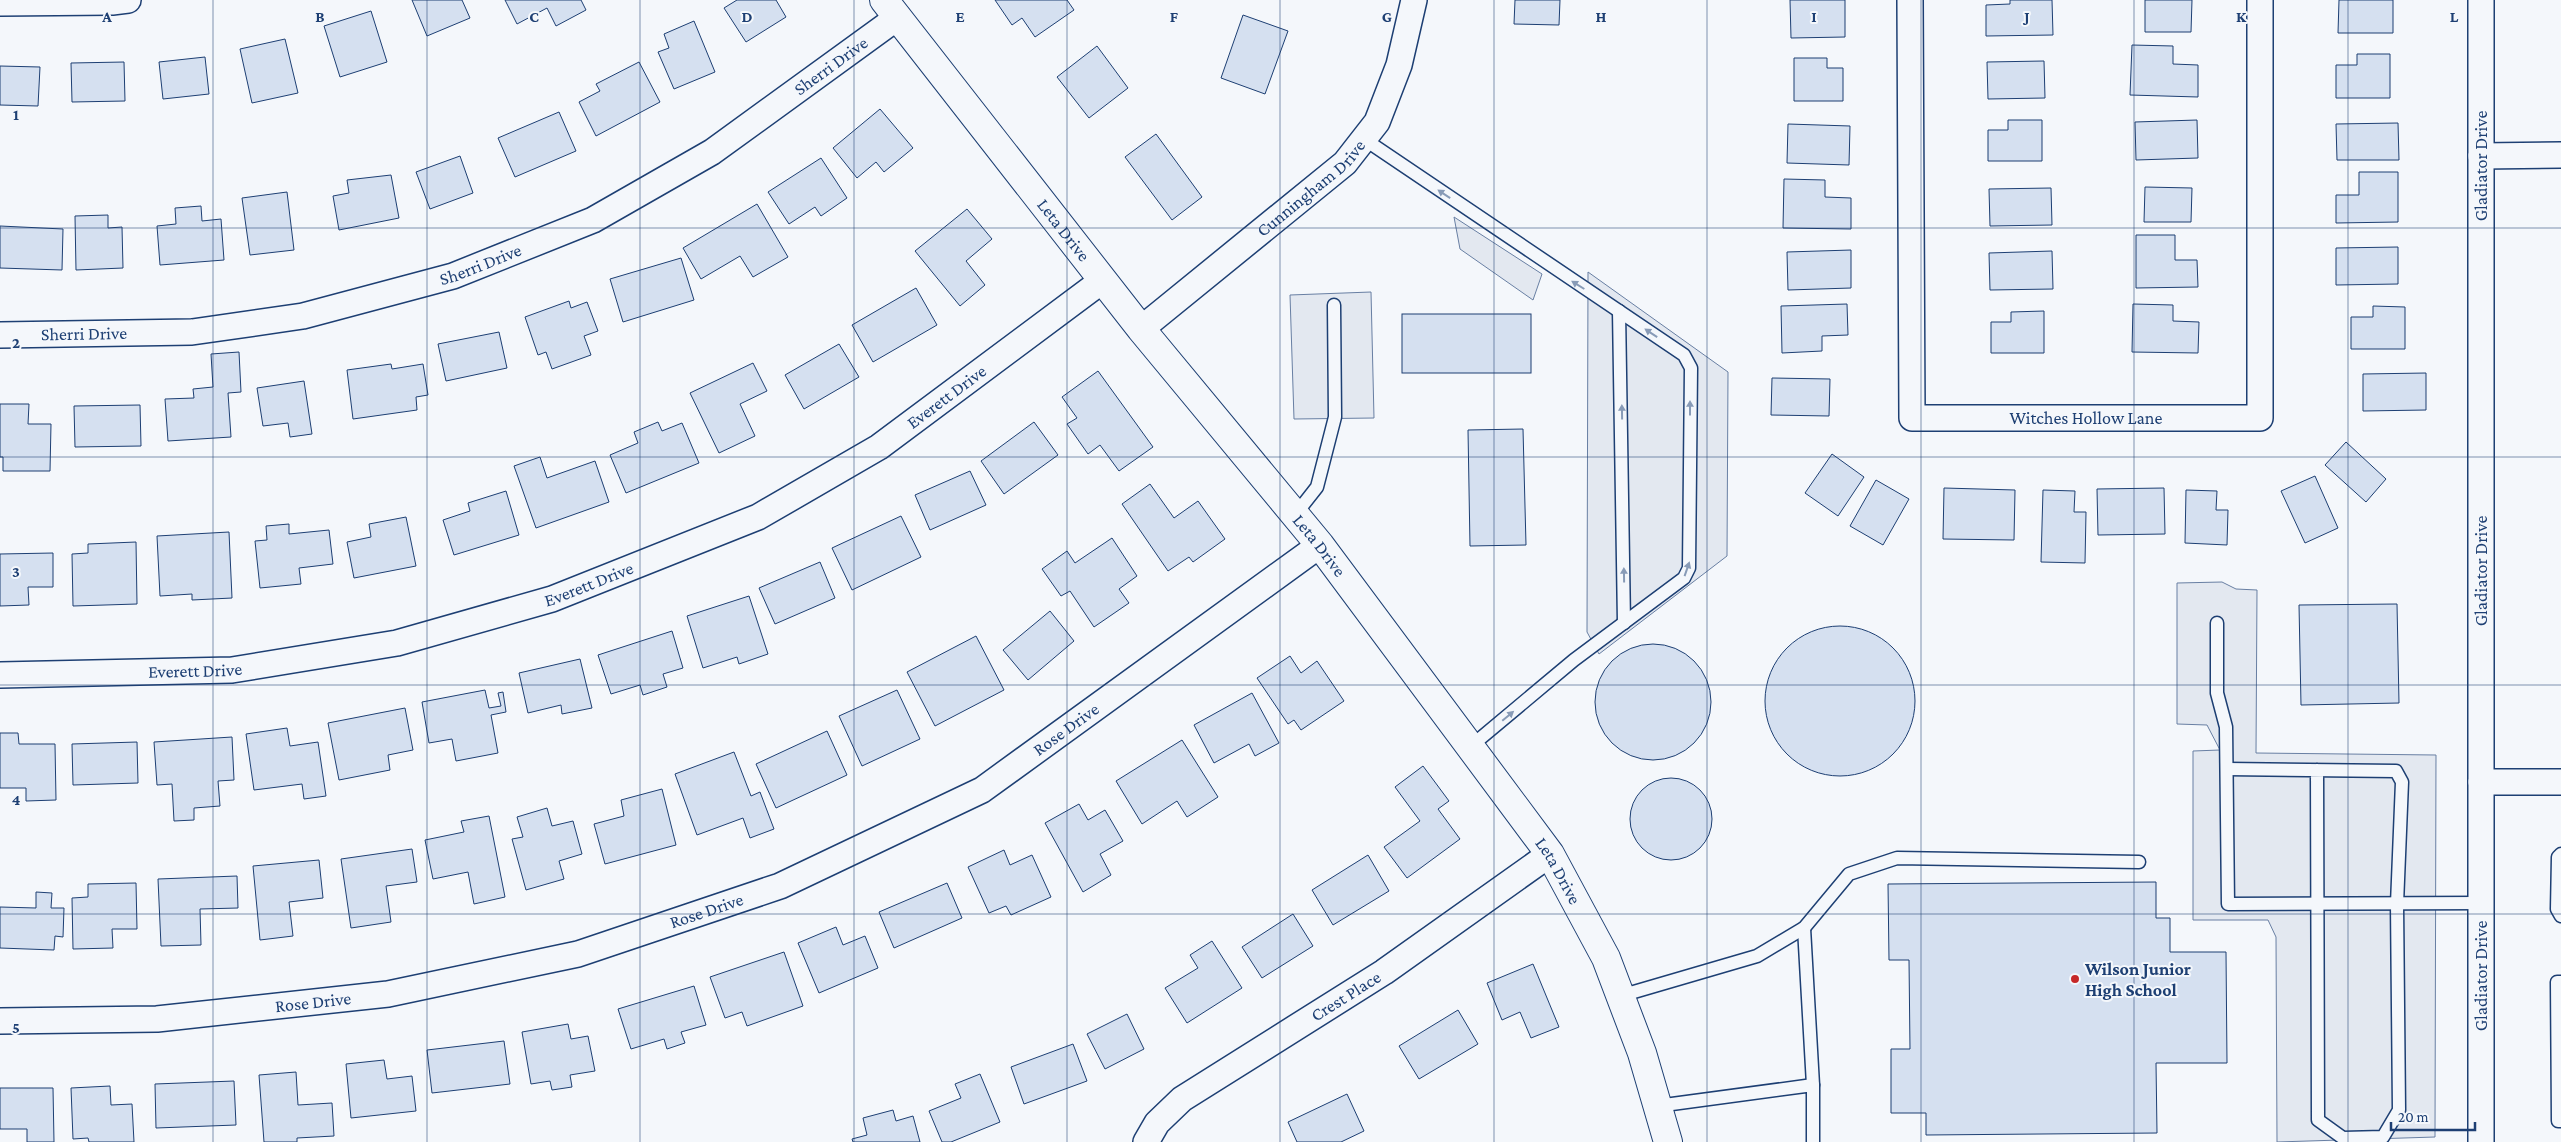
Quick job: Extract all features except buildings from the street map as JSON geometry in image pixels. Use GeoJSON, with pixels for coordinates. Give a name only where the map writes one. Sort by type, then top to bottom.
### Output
{"type":"FeatureCollection","features":[{"type":"Feature","properties":{"kind":"street"},"geometry":{"type":"LineString","coordinates":[[0,2],[112,2],[128,0]]}},
{"type":"Feature","properties":{"kind":"street","name":"Cunningham Drive"},"geometry":{"type":"LineString","coordinates":[[1141,329],[1346,163],[1377,122],[1399,65],[1414,0]]}},
{"type":"Feature","properties":{"kind":"street","name":"Witches Hollow Lane"},"geometry":{"type":"LineString","coordinates":[[1910,0],[1912,418],[2260,418],[2260,0]]}},
{"type":"Feature","properties":{"kind":"street","name":"Gladiator Drive"},"geometry":{"type":"LineString","coordinates":[[2481,0],[2481,1142]]}},
{"type":"Feature","properties":{"kind":"street","name":"Leta Drive"},"geometry":{"type":"LineString","coordinates":[[891,9],[1141,329],[1320,545],[1550,854],[1606,958],[1642,1053],[1668,1142]]}},
{"type":"Feature","properties":{"kind":"street","name":"Sherri Drive"},"geometry":{"type":"LineString","coordinates":[[0,335],[192,332],[303,316],[453,276],[592,220],[712,152],[891,9]]}},
{"type":"Feature","properties":{"kind":"street"},"geometry":{"type":"LineString","coordinates":[[2481,156],[2561,155]]}},
{"type":"Feature","properties":{"kind":"street","name":"Everett Drive"},"geometry":{"type":"LineString","coordinates":[[0,675],[232,670],[396,643],[552,599],[758,517],[879,447],[1103,280]]}},
{"type":"Feature","properties":{"kind":"street","name":"Rose Drive"},"geometry":{"type":"LineString","coordinates":[[0,1021],[157,1019],[388,994],[578,954],[780,886],[982,790],[1320,545]]}},
{"type":"Feature","properties":{"kind":"street"},"geometry":{"type":"LineString","coordinates":[[2481,782],[2561,782]]}},
{"type":"Feature","properties":{"kind":"street","name":"Crest Place"},"geometry":{"type":"LineString","coordinates":[[1146,1142],[1157,1123],[1182,1099],[1384,972],[1550,854]]}},
{"type":"Feature","properties":{"kind":"lane"},"geometry":{"type":"LineString","coordinates":[[1364,139],[1684,355],[1691,368],[1689,568],[1684,578],[1574,660],[1470,747]]}},
{"type":"Feature","properties":{"kind":"lane"},"geometry":{"type":"LineString","coordinates":[[1295,515],[1317,487],[1335,417],[1334,305]]}},
{"type":"Feature","properties":{"kind":"lane"},"geometry":{"type":"LineString","coordinates":[[1619,311],[1624,623]]}},
{"type":"Feature","properties":{"kind":"lane"},"geometry":{"type":"LineString","coordinates":[[2218,623],[2216,693],[2226,727],[2228,904],[2481,903]]}},
{"type":"Feature","properties":{"kind":"lane"},"geometry":{"type":"LineString","coordinates":[[2227,769],[2317,770],[2396,771],[2402,782],[2397,904],[2399,1110],[2383,1137],[2343,1138],[2318,1120],[2317,770]]}},
{"type":"Feature","properties":{"kind":"lane"},"geometry":{"type":"LineString","coordinates":[[2561,854],[2558,857],[2557,910],[2561,916]]}},
{"type":"Feature","properties":{"kind":"lane"},"geometry":{"type":"LineString","coordinates":[[1620,996],[1757,956],[1804,928],[1849,874],[1897,858],[2139,862]]}},
{"type":"Feature","properties":{"kind":"lane"},"geometry":{"type":"LineString","coordinates":[[1804,928],[1813,1085],[1813,1142]]}},
{"type":"Feature","properties":{"kind":"lane"},"geometry":{"type":"LineString","coordinates":[[2561,982],[2557,982],[2558,1121],[2561,1121]]}},
{"type":"Feature","properties":{"kind":"lane"},"geometry":{"type":"LineString","coordinates":[[1657,1106],[1813,1085]]}},
{"type":"Feature","properties":{"kind":"shaded area"},"geometry":{"type":"Polygon","coordinates":[[[1454,217],[1542,274],[1533,300],[1460,249],[1454,217]]]}},
{"type":"Feature","properties":{"kind":"shaded area"},"geometry":{"type":"Polygon","coordinates":[[[1588,272],[1728,372],[1727,556],[1599,654],[1587,632],[1588,272]]]}},
{"type":"Feature","properties":{"kind":"shaded area"},"geometry":{"type":"Polygon","coordinates":[[[1371,292],[1374,418],[1294,419],[1290,295],[1371,292]]]}},
{"type":"Feature","properties":{"kind":"shaded area"},"geometry":{"type":"Polygon","coordinates":[[[2222,582],[2236,589],[2257,590],[2256,753],[2436,755],[2435,1137],[2277,1142],[2276,937],[2268,920],[2193,920],[2193,751],[2220,750],[2207,725],[2177,724],[2177,583],[2222,582]]]}},
{"type":"Feature","properties":{"kind":"place","name":"Wilson Junior High School"},"geometry":{"type":"Point","coordinates":[2075,979]}}]}
